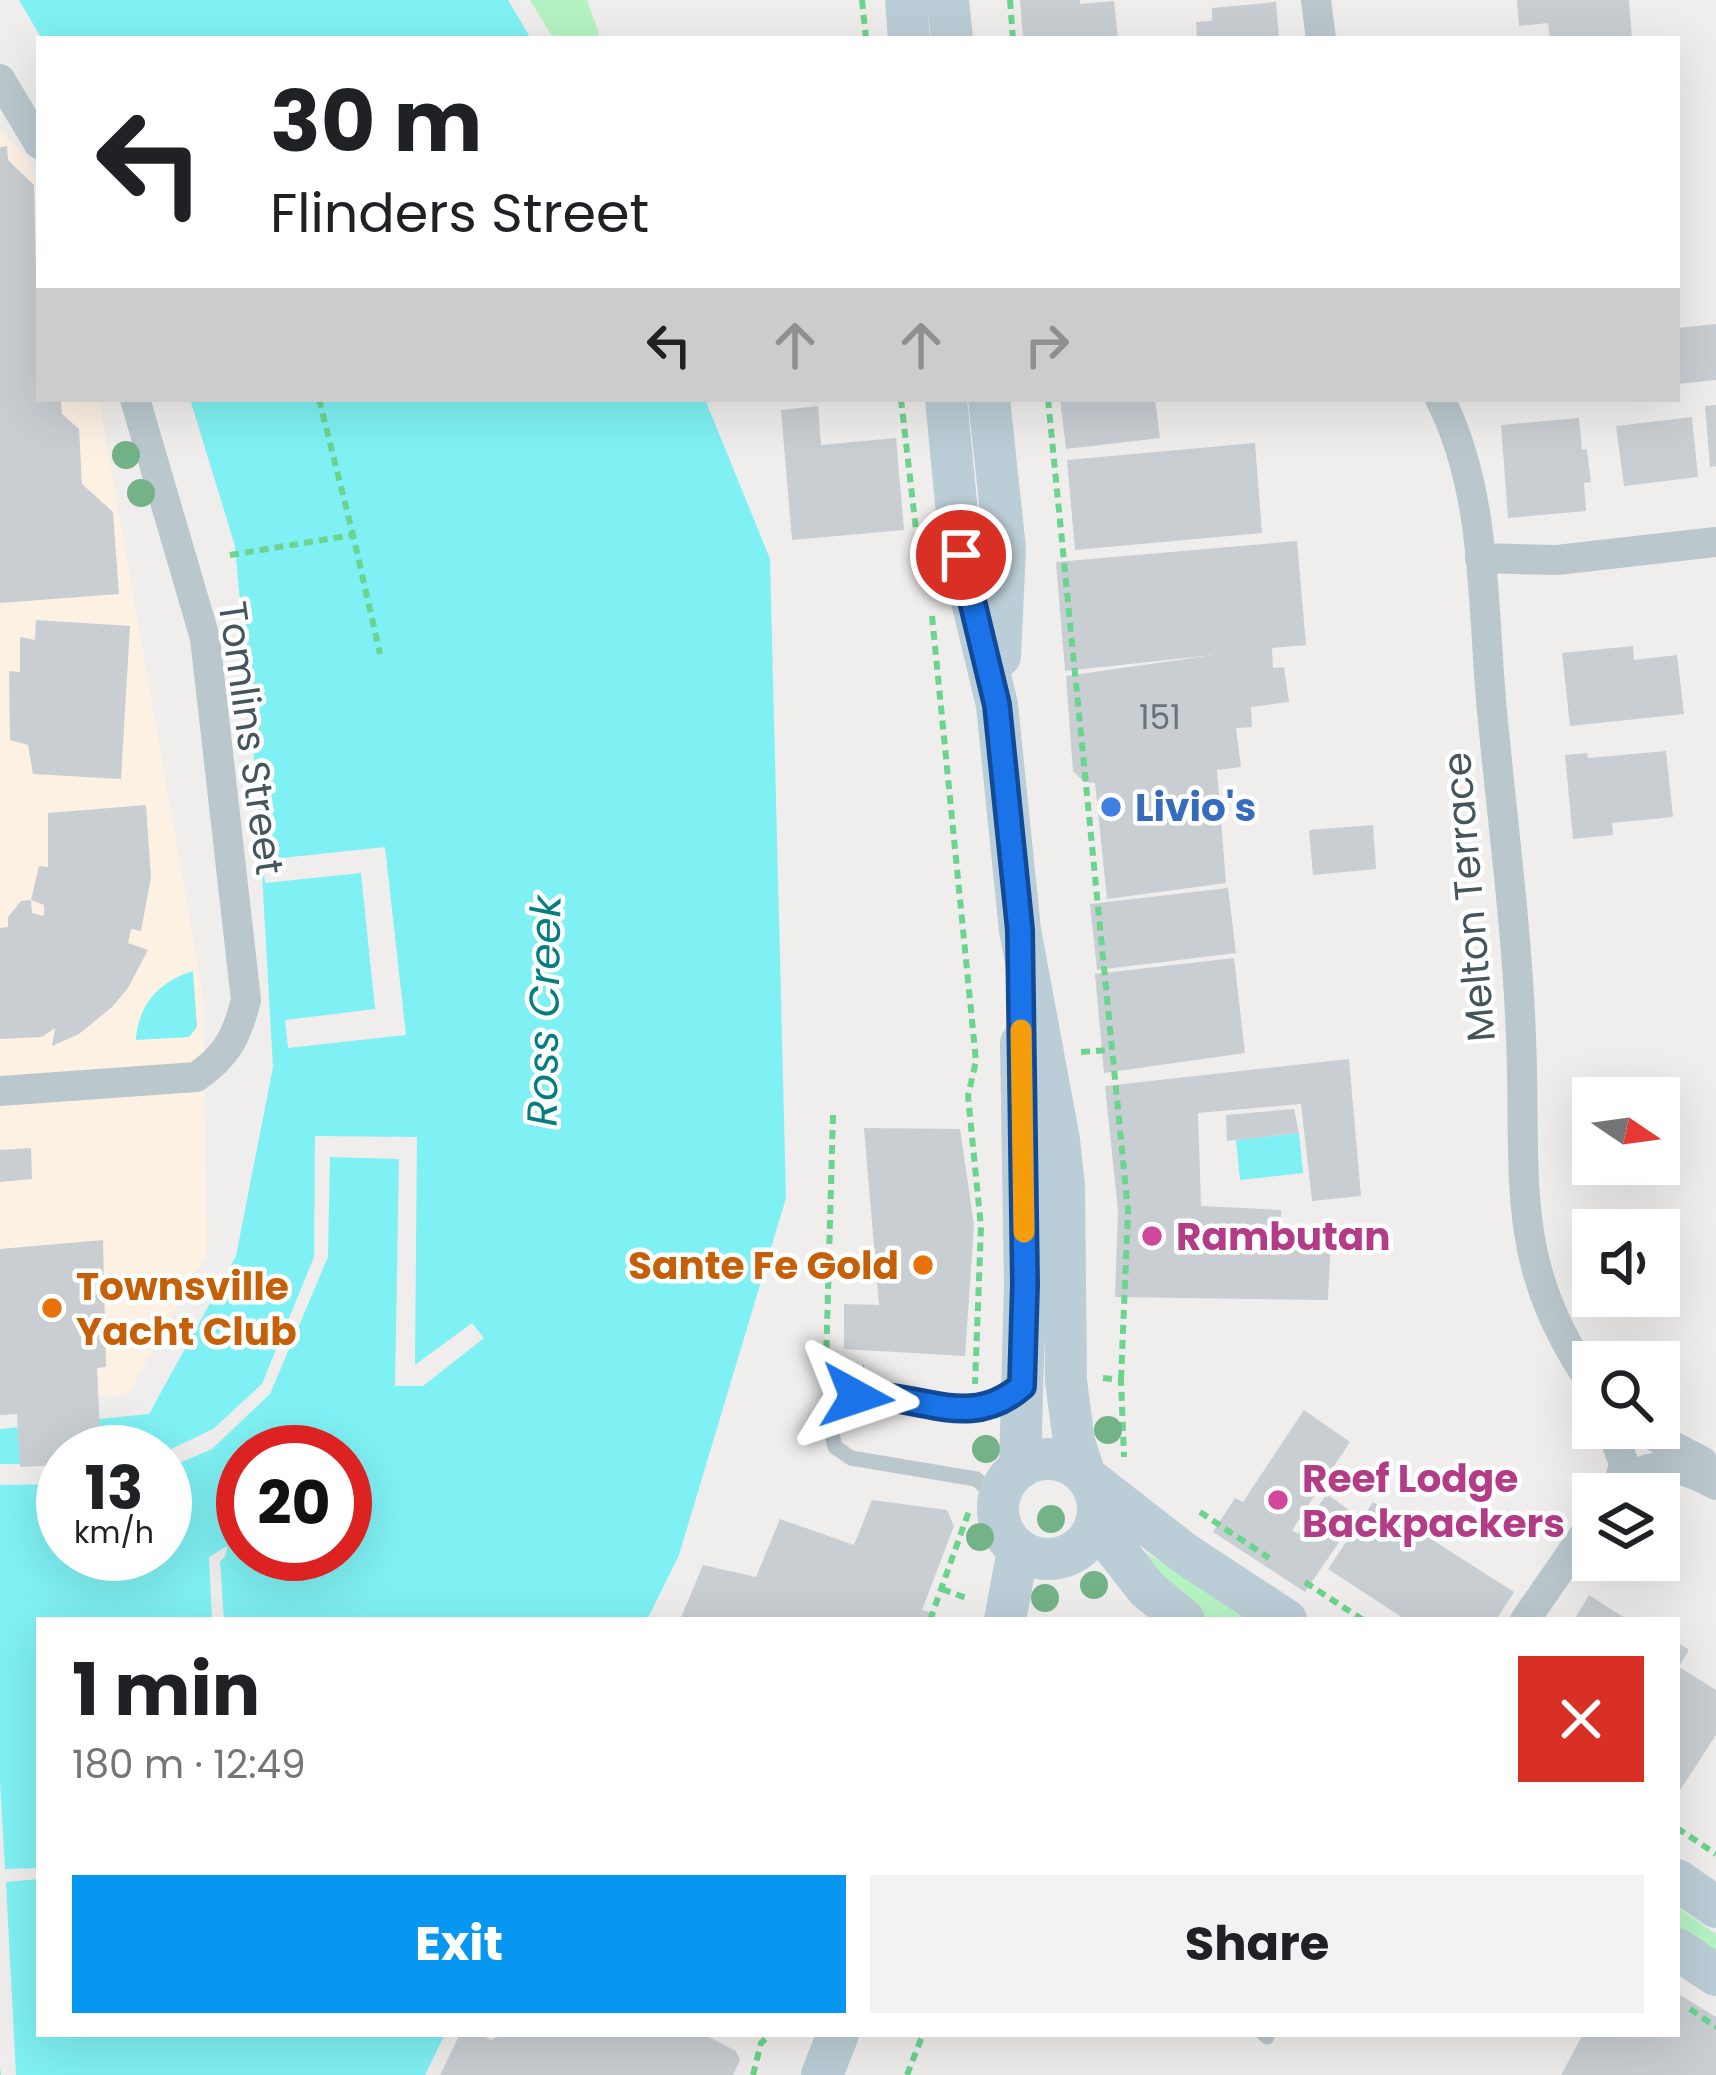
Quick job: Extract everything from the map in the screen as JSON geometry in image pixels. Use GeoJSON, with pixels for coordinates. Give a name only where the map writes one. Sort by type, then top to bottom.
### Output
{"type":"FeatureCollection","features":[{"type":"Feature","properties":{"kind":"main road"},"geometry":{"type":"LineString","coordinates":[[905,0],[909,36]]}},
{"type":"Feature","properties":{"kind":"main road"},"geometry":{"type":"LineString","coordinates":[[948,0],[952,36]]}},
{"type":"Feature","properties":{"kind":"main road"},"geometry":{"type":"LineString","coordinates":[[946,402],[961,555],[997,705],[1020,930],[1059,1140],[1067,1394],[1074,1442],[1098,1509],[1090,1537],[1070,1554],[1043,1559],[1008,1532]]}},
{"type":"Feature","properties":{"kind":"main road"},"geometry":{"type":"LineString","coordinates":[[989,402],[1005,549],[997,705]]}},
{"type":"Feature","properties":{"kind":"main road"},"geometry":{"type":"LineString","coordinates":[[1020,930],[1025,1284],[1020,1468]]}},
{"type":"Feature","properties":{"kind":"main road"},"geometry":{"type":"LineString","coordinates":[[1005,1617],[1008,1532],[1002,1488],[1033,1461],[1061,1460],[1184,1553],[1281,1617]]}},
{"type":"Feature","properties":{"kind":"main road"},"geometry":{"type":"LineString","coordinates":[[1096,1524],[1147,1589],[1180,1617]]}},
{"type":"Feature","properties":{"kind":"main road"},"geometry":{"type":"LineString","coordinates":[[1680,1882],[1716,1907]]}},
{"type":"Feature","properties":{"kind":"main road"},"geometry":{"type":"LineString","coordinates":[[1680,1951],[1716,1975]]}},
{"type":"Feature","properties":{"kind":"main road"},"geometry":{"type":"LineString","coordinates":[[822,2075],[837,2037]]}},
{"type":"Feature","properties":{"kind":"street"},"geometry":{"type":"LineString","coordinates":[[1316,0],[1321,36]]}},
{"type":"Feature","properties":{"kind":"street"},"geometry":{"type":"LineString","coordinates":[[0,79],[36,139]]}},
{"type":"Feature","properties":{"kind":"street","name":"Tomlins Street"},"geometry":{"type":"LineString","coordinates":[[0,1091],[196,1077],[230,1048],[246,1000],[205,638],[136,402]]}},
{"type":"Feature","properties":{"kind":"street","name":"Melton Terrace"},"geometry":{"type":"LineString","coordinates":[[1441,402],[1463,459],[1480,558],[1521,1033],[1524,1213],[1540,1285],[1572,1347]]}},
{"type":"Feature","properties":{"kind":"street"},"geometry":{"type":"LineString","coordinates":[[1480,558],[1557,560],[1716,542]]}},
{"type":"Feature","properties":{"kind":"street"},"geometry":{"type":"LineString","coordinates":[[1679,1449],[1716,1468]]}},
{"type":"Feature","properties":{"kind":"street"},"geometry":{"type":"LineString","coordinates":[[1636,1473],[1660,1465],[1688,1470],[1716,1485]]}},
{"type":"Feature","properties":{"kind":"street"},"geometry":{"type":"LineString","coordinates":[[1527,1617],[1572,1552]]}},
{"type":"Feature","properties":{"kind":"lane"},"geometry":{"type":"LineString","coordinates":[[1008,1532],[990,1491],[969,1477],[851,1458],[835,1447],[830,1426],[838,1406],[857,1397],[969,1410],[1002,1402],[1022,1386]]}},
{"type":"Feature","properties":{"kind":"path"},"geometry":{"type":"LineString","coordinates":[[862,0],[866,36]]}},
{"type":"Feature","properties":{"kind":"path"},"geometry":{"type":"LineString","coordinates":[[1010,0],[1013,36]]}},
{"type":"Feature","properties":{"kind":"path"},"geometry":{"type":"LineString","coordinates":[[321,402],[380,654]]}},
{"type":"Feature","properties":{"kind":"path"},"geometry":{"type":"LineString","coordinates":[[901,402],[916,548],[923,569]]}},
{"type":"Feature","properties":{"kind":"path"},"geometry":{"type":"LineString","coordinates":[[1048,402],[1127,1211],[1121,1380]]}},
{"type":"Feature","properties":{"kind":"path"},"geometry":{"type":"LineString","coordinates":[[230,555],[353,535]]}},
{"type":"Feature","properties":{"kind":"path"},"geometry":{"type":"LineString","coordinates":[[932,613],[976,1061],[968,1096],[981,1227],[975,1382],[969,1410]]}},
{"type":"Feature","properties":{"kind":"path"},"geometry":{"type":"LineString","coordinates":[[833,1115],[826,1364],[868,1369]]}},
{"type":"Feature","properties":{"kind":"path"},"geometry":{"type":"LineString","coordinates":[[954,1379],[975,1382]]}},
{"type":"Feature","properties":{"kind":"path"},"geometry":{"type":"LineString","coordinates":[[930,1617],[969,1517],[969,1477]]}},
{"type":"Feature","properties":{"kind":"path"},"geometry":{"type":"LineString","coordinates":[[1199,1511],[1272,1559]]}},
{"type":"Feature","properties":{"kind":"path"},"geometry":{"type":"LineString","coordinates":[[1290,1572],[1359,1617]]}},
{"type":"Feature","properties":{"kind":"path"},"geometry":{"type":"LineString","coordinates":[[1680,1830],[1716,1854]]}},
{"type":"Feature","properties":{"kind":"path"},"geometry":{"type":"LineString","coordinates":[[1680,2003],[1716,2026]]}},
{"type":"Feature","properties":{"kind":"path"},"geometry":{"type":"LineString","coordinates":[[754,2075],[761,2043],[768,2037]]}},
{"type":"Feature","properties":{"kind":"path"},"geometry":{"type":"LineString","coordinates":[[907,2075],[922,2037]]}},
{"type":"Feature","properties":{"kind":"shaded area"},"geometry":{"type":"Polygon","coordinates":[[[0,129],[28,159],[36,182],[36,402],[100,402],[203,995],[207,1253],[128,1394],[0,1407],[0,129]]]}},
{"type":"Feature","properties":{"kind":"green space"},"geometry":{"type":"Polygon","coordinates":[[[530,0],[587,0],[598,36],[552,36],[530,0]]]}},
{"type":"Feature","properties":{"kind":"green space"},"geometry":{"type":"Polygon","coordinates":[[[1145,1552],[1247,1617],[1206,1617],[1142,1562],[1145,1552]]]}},
{"type":"Feature","properties":{"kind":"green space"},"geometry":{"type":"Polygon","coordinates":[[[1680,1909],[1716,1934],[1716,1958],[1680,1934],[1680,1909]]]}},
{"type":"Feature","properties":{"kind":"water"},"geometry":{"type":"Polygon","coordinates":[[[19,0],[508,0],[529,36],[40,36],[19,0]]]}},
{"type":"Feature","properties":{"kind":"water","name":"Ross Creek"},"geometry":{"type":"Polygon","coordinates":[[[191,402],[706,402],[770,559],[786,1198],[679,1555],[648,1617],[36,1617],[36,2037],[444,2037],[425,2075],[0,2075],[0,1429],[36,1425],[36,1581],[192,1581],[192,1425],[40,1425],[149,1414],[236,1256],[273,1067],[258,803],[235,546],[191,402]]]}},
{"type":"Feature","properties":{"kind":"water"},"geometry":{"type":"Polygon","coordinates":[[[193,971],[197,1027],[189,1037],[136,1040],[141,1015],[153,996],[170,981],[193,971]]]}},
{"type":"Feature","properties":{"kind":"water"},"geometry":{"type":"Polygon","coordinates":[[[1299,1133],[1303,1173],[1240,1180],[1236,1140],[1299,1133]]]}},
{"type":"Feature","properties":{"kind":"pier"},"geometry":{"type":"Polygon","coordinates":[[[385,847],[406,1035],[288,1048],[285,1020],[375,1009],[361,873],[265,883],[263,860],[385,847]]]}},
{"type":"Feature","properties":{"kind":"pier"},"geometry":{"type":"Polygon","coordinates":[[[315,1136],[417,1137],[415,1365],[472,1323],[484,1338],[423,1386],[395,1386],[399,1159],[330,1157],[328,1257],[270,1394],[237,1425],[217,1425],[262,1384],[314,1257],[315,1136]]]}},
{"type":"Feature","properties":{"kind":"pier"},"geometry":{"type":"Polygon","coordinates":[[[216,1426],[216,1445],[192,1458],[192,1439],[216,1426]]]}},
{"type":"Feature","properties":{"kind":"pier"},"geometry":{"type":"Polygon","coordinates":[[[0,1464],[36,1464],[36,1484],[0,1485],[0,1464]]]}},
{"type":"Feature","properties":{"kind":"pier"},"geometry":{"type":"Polygon","coordinates":[[[216,1553],[224,1617],[212,1617],[209,1557],[216,1553]]]}},
{"type":"Feature","properties":{"kind":"pier"},"geometry":{"type":"Polygon","coordinates":[[[0,1782],[5,1869],[36,1868],[36,1879],[6,1882],[16,2075],[1,2075],[0,1782]]]}},
{"type":"Feature","properties":{"kind":"building"},"geometry":{"type":"Polygon","coordinates":[[[1020,0],[1114,1],[1118,36],[1023,36],[1020,0]]]}},
{"type":"Feature","properties":{"kind":"building"},"geometry":{"type":"Polygon","coordinates":[[[1517,0],[1629,0],[1632,36],[1550,36],[1548,23],[1519,26],[1517,0]]]}},
{"type":"Feature","properties":{"kind":"building"},"geometry":{"type":"Polygon","coordinates":[[[1276,2],[1279,36],[1197,36],[1196,22],[1212,21],[1212,8],[1276,2]]]}},
{"type":"Feature","properties":{"kind":"building"},"geometry":{"type":"Polygon","coordinates":[[[7,146],[8,160],[34,185],[36,402],[61,402],[62,414],[79,429],[82,484],[113,512],[119,594],[0,603],[0,147],[7,146]]]}},
{"type":"Feature","properties":{"kind":"building"},"geometry":{"type":"Polygon","coordinates":[[[1716,324],[1716,380],[1680,384],[1680,328],[1716,324]]]}},
{"type":"Feature","properties":{"kind":"building"},"geometry":{"type":"Polygon","coordinates":[[[1060,402],[1155,402],[1160,438],[1066,449],[1060,402]]]}},
{"type":"Feature","properties":{"kind":"building"},"geometry":{"type":"Polygon","coordinates":[[[1716,405],[1716,466],[1710,467],[1705,406],[1716,405]]]}},
{"type":"Feature","properties":{"kind":"building"},"geometry":{"type":"Polygon","coordinates":[[[818,406],[821,445],[896,438],[904,530],[792,540],[781,410],[818,406]]]}},
{"type":"Feature","properties":{"kind":"building"},"geometry":{"type":"Polygon","coordinates":[[[1692,417],[1698,477],[1624,486],[1616,426],[1692,417]]]}},
{"type":"Feature","properties":{"kind":"building"},"geometry":{"type":"Polygon","coordinates":[[[1579,418],[1591,482],[1584,483],[1586,511],[1508,518],[1501,425],[1579,418]]]}},
{"type":"Feature","properties":{"kind":"building"},"geometry":{"type":"Polygon","coordinates":[[[1255,443],[1262,533],[1075,550],[1067,460],[1255,443]]]}},
{"type":"Feature","properties":{"kind":"building"},"geometry":{"type":"Polygon","coordinates":[[[1297,541],[1306,645],[1272,648],[1273,668],[1284,667],[1289,702],[1251,707],[1252,727],[1236,728],[1241,767],[1217,770],[1226,883],[1107,899],[1095,783],[1084,782],[1073,771],[1066,676],[1213,655],[1065,671],[1056,562],[1297,541]]]}},
{"type":"Feature","properties":{"kind":"building"},"geometry":{"type":"Polygon","coordinates":[[[36,620],[130,626],[121,779],[33,774],[28,745],[10,740],[9,671],[20,672],[20,637],[35,640],[36,620]]]}},
{"type":"Feature","properties":{"kind":"building"},"geometry":{"type":"Polygon","coordinates":[[[1633,646],[1634,660],[1677,655],[1684,714],[1570,726],[1562,653],[1633,646]]]}},
{"type":"Feature","properties":{"kind":"building"},"geometry":{"type":"Polygon","coordinates":[[[1666,751],[1673,817],[1612,823],[1613,835],[1573,839],[1565,755],[1587,753],[1588,758],[1666,751]]]}},
{"type":"Feature","properties":{"kind":"building"},"geometry":{"type":"Polygon","coordinates":[[[146,805],[151,877],[141,931],[131,929],[128,943],[148,950],[112,1007],[79,1034],[52,1046],[55,1028],[42,1037],[0,1039],[0,928],[8,927],[8,917],[21,901],[31,900],[39,866],[48,867],[48,813],[146,805]],[[31,900],[32,913],[44,916],[44,905],[31,900]]]}},
{"type":"Feature","properties":{"kind":"building"},"geometry":{"type":"Polygon","coordinates":[[[1373,825],[1376,869],[1313,875],[1309,830],[1373,825]]]}},
{"type":"Feature","properties":{"kind":"building"},"geometry":{"type":"Polygon","coordinates":[[[1228,888],[1236,953],[1097,970],[1090,904],[1228,888]]]}},
{"type":"Feature","properties":{"kind":"building"},"geometry":{"type":"Polygon","coordinates":[[[1234,958],[1245,1053],[1104,1073],[1095,974],[1234,958]]]}},
{"type":"Feature","properties":{"kind":"building"},"geometry":{"type":"Polygon","coordinates":[[[1349,1059],[1361,1196],[1312,1201],[1301,1104],[1198,1113],[1201,1206],[1281,1210],[1281,1248],[1331,1237],[1328,1300],[1115,1297],[1118,1211],[1105,1086],[1349,1059]]]}},
{"type":"Feature","properties":{"kind":"building"},"geometry":{"type":"Polygon","coordinates":[[[1294,1109],[1299,1133],[1227,1141],[1226,1115],[1294,1109]]]}},
{"type":"Feature","properties":{"kind":"building","name":"Sante Fe Gold"},"geometry":{"type":"Polygon","coordinates":[[[864,1128],[960,1129],[974,1225],[965,1356],[844,1349],[844,1304],[879,1305],[864,1128]]]}},
{"type":"Feature","properties":{"kind":"building","name":"Townsville Yacht Club"},"geometry":{"type":"Polygon","coordinates":[[[31,1148],[32,1179],[0,1182],[0,1150],[31,1148]]]}},
{"type":"Feature","properties":{"kind":"building","name":"Townsville Yacht Club"},"geometry":{"type":"Polygon","coordinates":[[[103,1240],[106,1367],[97,1368],[100,1425],[36,1425],[36,1466],[20,1467],[17,1414],[0,1415],[0,1249],[103,1240]]]}},
{"type":"Feature","properties":{"kind":"building","name":"Reef Lodge Backpackers"},"geometry":{"type":"Polygon","coordinates":[[[1304,1410],[1350,1442],[1292,1530],[1298,1534],[1327,1494],[1357,1516],[1305,1592],[1213,1532],[1235,1498],[1243,1502],[1304,1410]]]}},
{"type":"Feature","properties":{"kind":"building"},"geometry":{"type":"Polygon","coordinates":[[[872,1500],[947,1510],[954,1526],[922,1610],[935,1617],[681,1617],[703,1565],[756,1577],[780,1519],[854,1545],[872,1500]]]}},
{"type":"Feature","properties":{"kind":"building"},"geometry":{"type":"Polygon","coordinates":[[[1373,1502],[1514,1592],[1498,1617],[1401,1617],[1328,1569],[1373,1502]]]}},
{"type":"Feature","properties":{"kind":"building"},"geometry":{"type":"Polygon","coordinates":[[[1589,1595],[1623,1617],[1576,1617],[1589,1595]]]}},
{"type":"Feature","properties":{"kind":"building"},"geometry":{"type":"Polygon","coordinates":[[[1680,1644],[1689,1650],[1680,1665],[1680,1644]]]}},
{"type":"Feature","properties":{"kind":"building"},"geometry":{"type":"Polygon","coordinates":[[[1680,1668],[1716,1690],[1716,1735],[1681,1789],[1680,1668]]]}},
{"type":"Feature","properties":{"kind":"building"},"geometry":{"type":"Polygon","coordinates":[[[1680,1995],[1716,2017],[1716,2075],[1561,2075],[1581,2037],[1680,2037],[1680,1995]]]}},
{"type":"Feature","properties":{"kind":"building"},"geometry":{"type":"Polygon","coordinates":[[[459,2037],[709,2037],[736,2051],[740,2060],[733,2075],[440,2075],[459,2037]]]}},
{"type":"Feature","properties":{"kind":"slow traffic"},"geometry":{"type":"LineString","coordinates":[[1021,1030],[1024,1232]]}},
{"type":"Feature","properties":{"kind":"place","name":"Livio's"},"geometry":{"type":"Point","coordinates":[1111,807]}},
{"type":"Feature","properties":{"kind":"place","name":"Rambutan"},"geometry":{"type":"Point","coordinates":[1152,1236]}},
{"type":"Feature","properties":{"kind":"place","name":"Sante Fe Gold"},"geometry":{"type":"Point","coordinates":[923,1265]}},
{"type":"Feature","properties":{"kind":"place","name":"Townsville Yacht Club"},"geometry":{"type":"Point","coordinates":[52,1308]}},
{"type":"Feature","properties":{"kind":"place","name":"Reef Lodge Backpackers"},"geometry":{"type":"Point","coordinates":[1278,1500]}},
{"type":"Feature","properties":{"kind":"route"},"geometry":{"type":"LineString","coordinates":[[857,1397],[979,1410],[1002,1402],[1022,1386],[1020,930],[997,705],[961,555]]}}]}
